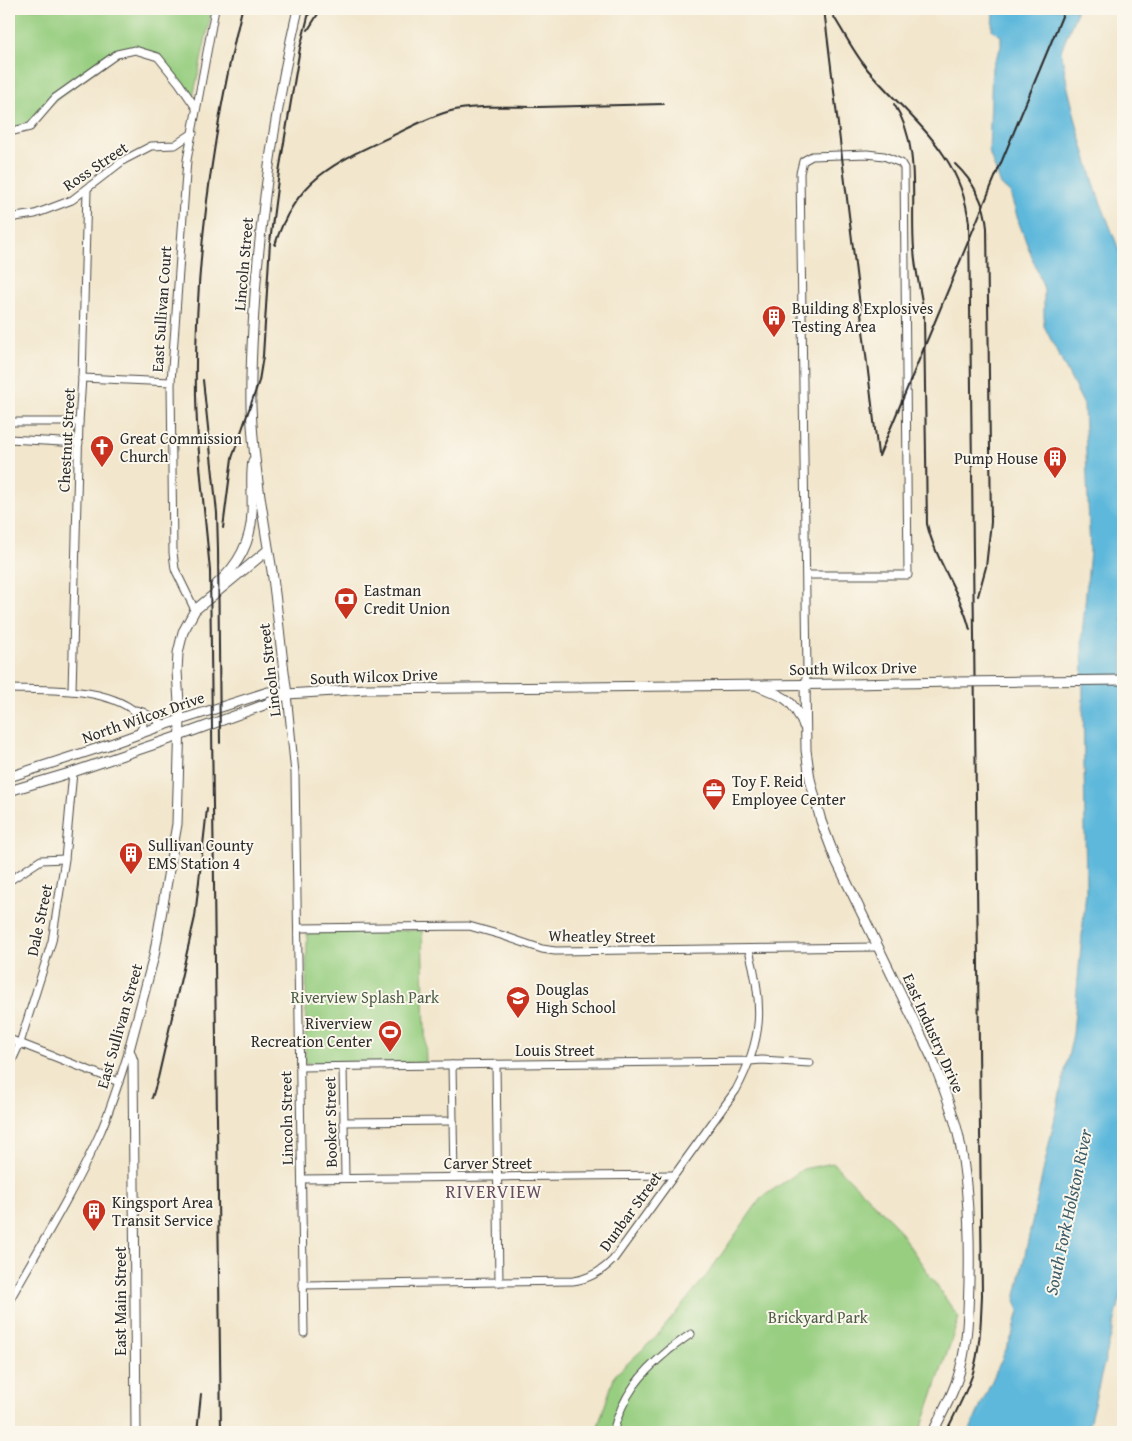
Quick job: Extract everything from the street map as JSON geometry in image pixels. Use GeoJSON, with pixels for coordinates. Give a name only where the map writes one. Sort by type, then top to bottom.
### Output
{"type":"FeatureCollection","features":[{"type":"Feature","properties":{"kind":"main road","name":"Lincoln Street"},"geometry":{"type":"LineString","coordinates":[[287,694],[255,452],[251,404],[252,344],[260,242],[272,138],[298,9]]}},
{"type":"Feature","properties":{"kind":"main road"},"geometry":{"type":"LineString","coordinates":[[179,736],[178,653],[183,632],[203,596],[224,577],[243,552],[252,514],[251,473],[255,452]]}},
{"type":"Feature","properties":{"kind":"main road"},"geometry":{"type":"LineString","coordinates":[[196,610],[268,550]]}},
{"type":"Feature","properties":{"kind":"main road","name":"South Wilcox Drive"},"geometry":{"type":"LineString","coordinates":[[179,736],[264,705],[287,694],[366,689],[1123,680]]}},
{"type":"Feature","properties":{"kind":"main road"},"geometry":{"type":"LineString","coordinates":[[753,684],[792,703],[798,711],[806,730]]}},
{"type":"Feature","properties":{"kind":"main road","name":"East Industry Drive"},"geometry":{"type":"LineString","coordinates":[[805,684],[806,750],[818,814],[835,858],[915,1022],[945,1090],[958,1136],[966,1187],[969,1262],[967,1331],[961,1368],[932,1432]]}},
{"type":"Feature","properties":{"kind":"main road","name":"North Wilcox Drive"},"geometry":{"type":"LineString","coordinates":[[9,777],[268,692],[287,694]]}},
{"type":"Feature","properties":{"kind":"main road","name":"North Wilcox Drive"},"geometry":{"type":"LineString","coordinates":[[9,791],[73,772],[179,736]]}},
{"type":"Feature","properties":{"kind":"main road","name":"East Sullivan Street"},"geometry":{"type":"LineString","coordinates":[[129,1050],[154,956],[170,872],[177,824],[179,736]]}},
{"type":"Feature","properties":{"kind":"main road"},"geometry":{"type":"LineString","coordinates":[[73,757],[73,772]]}},
{"type":"Feature","properties":{"kind":"main road","name":"East Main Street"},"geometry":{"type":"LineString","coordinates":[[129,1050],[133,1061],[136,1432]]}},
{"type":"Feature","properties":{"kind":"street","name":"East Sullivan Court"},"geometry":{"type":"LineString","coordinates":[[196,610],[180,582],[172,552],[171,382],[187,160],[215,9]]}},
{"type":"Feature","properties":{"kind":"street"},"geometry":{"type":"LineString","coordinates":[[9,132],[30,127],[55,98],[117,54],[135,50],[158,58],[179,83],[196,108]]}},
{"type":"Feature","properties":{"kind":"street","name":"Ross Street"},"geometry":{"type":"LineString","coordinates":[[9,218],[35,214],[72,200],[124,160],[151,146],[174,145],[193,132]]}},
{"type":"Feature","properties":{"kind":"street"},"geometry":{"type":"LineString","coordinates":[[805,684],[807,671],[800,173],[804,161],[812,156],[867,154],[884,156],[901,163],[904,168],[908,574],[806,575]]}},
{"type":"Feature","properties":{"kind":"street","name":"Chestnut Street"},"geometry":{"type":"LineString","coordinates":[[72,691],[78,422],[82,378],[87,190]]}},
{"type":"Feature","properties":{"kind":"street"},"geometry":{"type":"LineString","coordinates":[[82,378],[171,382]]}},
{"type":"Feature","properties":{"kind":"street"},"geometry":{"type":"LineString","coordinates":[[9,422],[78,422]]}},
{"type":"Feature","properties":{"kind":"street"},"geometry":{"type":"LineString","coordinates":[[9,439],[79,443]]}},
{"type":"Feature","properties":{"kind":"street"},"geometry":{"type":"LineString","coordinates":[[9,689],[72,691],[104,697],[140,715],[143,722],[139,733]]}},
{"type":"Feature","properties":{"kind":"street","name":"Lincoln Street"},"geometry":{"type":"LineString","coordinates":[[287,694],[295,773],[299,928],[304,1333]]}},
{"type":"Feature","properties":{"kind":"street"},"geometry":{"type":"LineString","coordinates":[[133,710],[143,712],[165,725]]}},
{"type":"Feature","properties":{"kind":"street","name":"Dale Street"},"geometry":{"type":"LineString","coordinates":[[9,1067],[20,1043],[52,941],[65,859],[73,772]]}},
{"type":"Feature","properties":{"kind":"street"},"geometry":{"type":"LineString","coordinates":[[9,881],[41,860],[65,859]]}},
{"type":"Feature","properties":{"kind":"street","name":"Wheatley Street"},"geometry":{"type":"LineString","coordinates":[[299,928],[469,926],[542,950],[555,951],[878,947]]}},
{"type":"Feature","properties":{"kind":"street","name":"Dunbar Street"},"geometry":{"type":"LineString","coordinates":[[303,1284],[582,1280],[599,1272],[613,1260],[736,1090],[750,1061],[757,1036],[759,1007],[756,976],[749,950]]}},
{"type":"Feature","properties":{"kind":"street"},"geometry":{"type":"LineString","coordinates":[[9,1039],[119,1082]]}},
{"type":"Feature","properties":{"kind":"street","name":"East Sullivan Street"},"geometry":{"type":"LineString","coordinates":[[9,1301],[85,1164],[103,1126],[129,1050]]}},
{"type":"Feature","properties":{"kind":"street","name":"Louis Street"},"geometry":{"type":"LineString","coordinates":[[300,1067],[762,1060],[810,1063]]}},
{"type":"Feature","properties":{"kind":"street"},"geometry":{"type":"LineString","coordinates":[[496,1064],[499,1282]]}},
{"type":"Feature","properties":{"kind":"street"},"geometry":{"type":"LineString","coordinates":[[452,1065],[454,1176]]}},
{"type":"Feature","properties":{"kind":"street","name":"Booker Street"},"geometry":{"type":"LineString","coordinates":[[343,1067],[345,1177]]}},
{"type":"Feature","properties":{"kind":"street"},"geometry":{"type":"LineString","coordinates":[[344,1122],[453,1121]]}},
{"type":"Feature","properties":{"kind":"street","name":"Carver Street"},"geometry":{"type":"LineString","coordinates":[[302,1179],[345,1177],[674,1175]]}},
{"type":"Feature","properties":{"kind":"street"},"geometry":{"type":"LineString","coordinates":[[613,1432],[625,1400],[644,1371],[691,1334]]}},
{"type":"Feature","properties":{"kind":"green space"},"geometry":{"type":"Polygon","coordinates":[[[9,9],[212,9],[192,103],[158,57],[135,50],[117,54],[26,123],[9,130],[9,9]]]}},
{"type":"Feature","properties":{"kind":"green space","name":"Riverview Splash Park"},"geometry":{"type":"Polygon","coordinates":[[[422,930],[426,1063],[305,1063],[307,932],[422,930]]]}},
{"type":"Feature","properties":{"kind":"green space","name":"Brickyard Park"},"geometry":{"type":"Polygon","coordinates":[[[833,1163],[893,1222],[959,1318],[920,1432],[596,1432],[615,1375],[656,1337],[707,1275],[761,1198],[803,1169],[833,1163]]]}},
{"type":"Feature","properties":{"kind":"water","name":"South Fork Holston River"},"geometry":{"type":"Polygon","coordinates":[[[993,9],[1076,9],[1076,14],[1061,51],[1079,133],[1097,193],[1123,260],[1123,1288],[1087,1432],[969,1432],[1012,1336],[1019,1311],[1015,1300],[1073,1034],[1086,891],[1082,635],[1090,551],[1084,405],[1044,326],[1044,289],[1019,223],[1010,193],[1001,185],[989,152],[992,67],[1001,47],[1001,36],[992,30],[993,9]]]}},
{"type":"Feature","properties":{"kind":"railway"},"geometry":{"type":"LineString","coordinates":[[221,1432],[210,571],[198,440],[196,347],[198,298],[207,201],[222,104],[242,9]]}},
{"type":"Feature","properties":{"kind":"railway"},"geometry":{"type":"LineString","coordinates":[[223,528],[232,458],[259,381],[263,356],[270,242],[279,172],[300,48],[310,9]]}},
{"type":"Feature","properties":{"kind":"railway"},"geometry":{"type":"LineString","coordinates":[[308,30],[321,9]]}},
{"type":"Feature","properties":{"kind":"railway"},"geometry":{"type":"LineString","coordinates":[[824,9],[878,454]]}},
{"type":"Feature","properties":{"kind":"railway"},"geometry":{"type":"LineString","coordinates":[[829,9],[852,48],[868,70],[917,122],[945,157],[956,176],[964,198],[969,223],[982,1295],[980,1336],[975,1366],[946,1432]]}},
{"type":"Feature","properties":{"kind":"railway"},"geometry":{"type":"LineString","coordinates":[[879,456],[1065,9]]}},
{"type":"Feature","properties":{"kind":"railway"},"geometry":{"type":"LineString","coordinates":[[275,245],[283,223],[294,204],[320,176],[352,155],[439,115],[465,108],[664,104]]}},
{"type":"Feature","properties":{"kind":"railway"},"geometry":{"type":"LineString","coordinates":[[894,104],[903,121],[912,156],[915,258],[924,317],[927,524],[936,551],[961,603],[970,630]]}},
{"type":"Feature","properties":{"kind":"railway"},"geometry":{"type":"LineString","coordinates":[[955,164],[968,178],[977,193],[984,210],[987,228],[991,522],[986,567],[978,596]]}},
{"type":"Feature","properties":{"kind":"railway"},"geometry":{"type":"LineString","coordinates":[[203,380],[217,513],[220,743]]}},
{"type":"Feature","properties":{"kind":"railway"},"geometry":{"type":"LineString","coordinates":[[152,1098],[195,917],[207,809]]}},
{"type":"Feature","properties":{"kind":"railway"},"geometry":{"type":"LineString","coordinates":[[197,1432],[201,1394]]}},
{"type":"Feature","properties":{"kind":"railway"},"geometry":{"type":"LineString","coordinates":[[1121,1432],[1123,1424]]}},
{"type":"Feature","properties":{"kind":"place","name":"Building 8 Explosives Testing Area"},"geometry":{"type":"Point","coordinates":[774,338]}},
{"type":"Feature","properties":{"kind":"place","name":"Great Commission Church"},"geometry":{"type":"Point","coordinates":[102,468]}},
{"type":"Feature","properties":{"kind":"place","name":"Pump House"},"geometry":{"type":"Point","coordinates":[1055,479]}},
{"type":"Feature","properties":{"kind":"place","name":"Eastman Credit Union"},"geometry":{"type":"Point","coordinates":[346,620]}},
{"type":"Feature","properties":{"kind":"place","name":"Toy F. Reid Employee Center"},"geometry":{"type":"Point","coordinates":[714,811]}},
{"type":"Feature","properties":{"kind":"place","name":"Sullivan County EMS Station 4"},"geometry":{"type":"Point","coordinates":[131,875]}},
{"type":"Feature","properties":{"kind":"place","name":"Douglas High School"},"geometry":{"type":"Point","coordinates":[518,1019]}},
{"type":"Feature","properties":{"kind":"place","name":"Riverview Recreation Center"},"geometry":{"type":"Point","coordinates":[390,1053]}},
{"type":"Feature","properties":{"kind":"place","name":"Kingsport Area Transit Service"},"geometry":{"type":"Point","coordinates":[94,1232]}},
{"type":"Feature","properties":{"kind":"district","name":"RIVERVIEW"},"geometry":{"type":"Point","coordinates":[494,1191]}}]}
